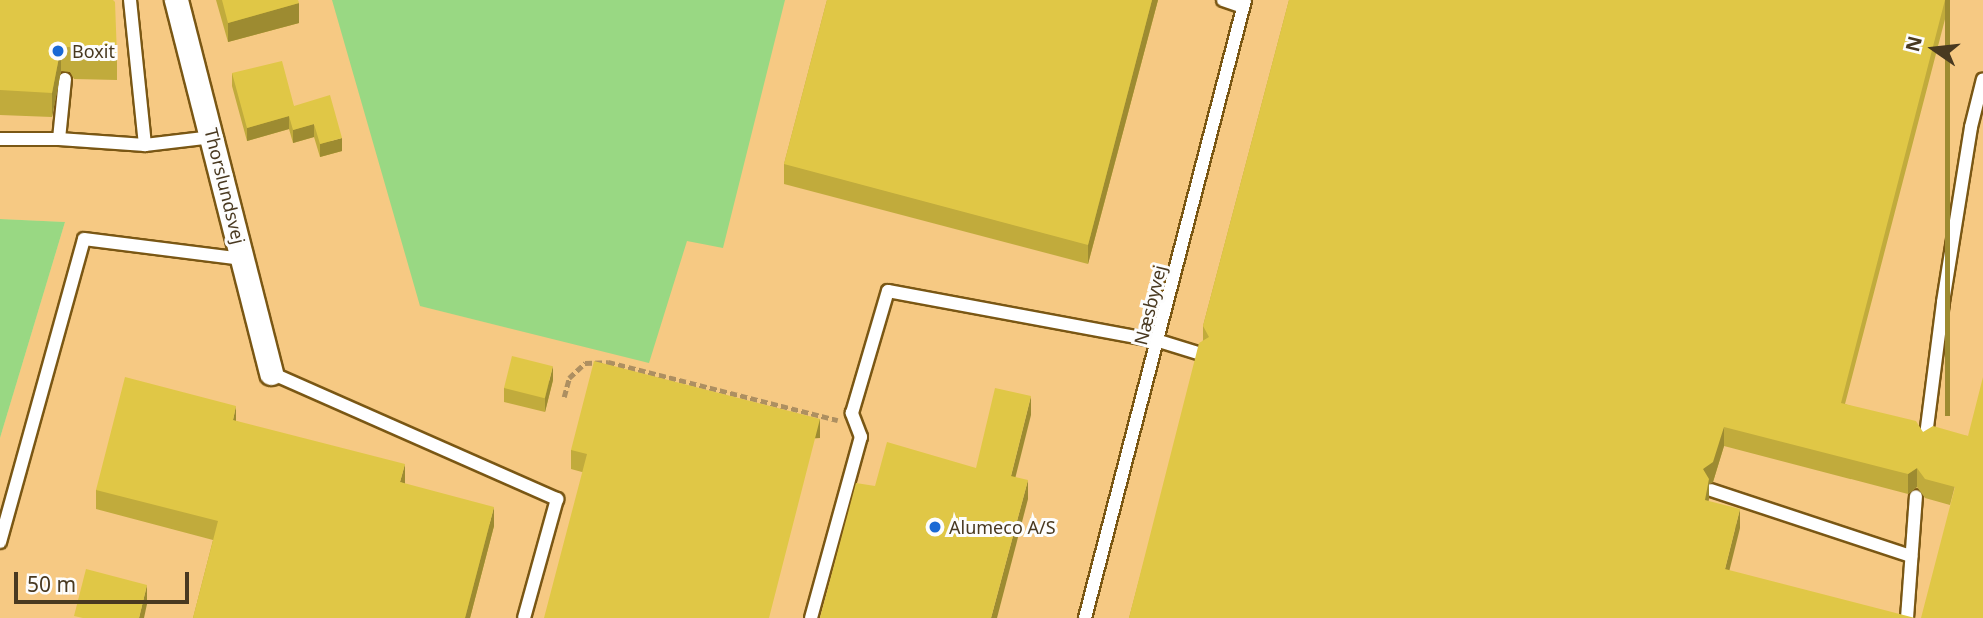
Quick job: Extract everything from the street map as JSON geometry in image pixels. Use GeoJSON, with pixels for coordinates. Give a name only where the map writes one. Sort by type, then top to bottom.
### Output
{"type":"FeatureCollection","features":[{"type":"Feature","properties":{"kind":"street","name":"Thorslundsvej"},"geometry":{"type":"LineString","coordinates":[[176,0],[271,373]]}},
{"type":"Feature","properties":{"kind":"lane"},"geometry":{"type":"LineString","coordinates":[[130,0],[145,145]]}},
{"type":"Feature","properties":{"kind":"lane"},"geometry":{"type":"LineString","coordinates":[[1223,0],[1244,3]]}},
{"type":"Feature","properties":{"kind":"lane","name":"Næsbyvej"},"geometry":{"type":"LineString","coordinates":[[1085,618],[1159,341],[1244,3]]}},
{"type":"Feature","properties":{"kind":"lane"},"geometry":{"type":"LineString","coordinates":[[59,139],[65,79]]}},
{"type":"Feature","properties":{"kind":"lane"},"geometry":{"type":"LineString","coordinates":[[1925,443],[1942,302],[1971,127],[1983,79]]}},
{"type":"Feature","properties":{"kind":"lane"},"geometry":{"type":"LineString","coordinates":[[0,139],[59,139],[145,145],[213,137]]}},
{"type":"Feature","properties":{"kind":"lane"},"geometry":{"type":"LineString","coordinates":[[0,542],[84,239],[243,259]]}},
{"type":"Feature","properties":{"kind":"lane"},"geometry":{"type":"LineString","coordinates":[[811,618],[861,437],[852,413],[888,291],[1159,341],[1200,354]]}},
{"type":"Feature","properties":{"kind":"lane"},"geometry":{"type":"LineString","coordinates":[[271,373],[557,499],[524,618]]}},
{"type":"Feature","properties":{"kind":"lane"},"geometry":{"type":"LineString","coordinates":[[1711,490],[1911,555]]}},
{"type":"Feature","properties":{"kind":"lane"},"geometry":{"type":"LineString","coordinates":[[1907,618],[1916,496]]}},
{"type":"Feature","properties":{"kind":"path"},"geometry":{"type":"LineString","coordinates":[[564,397],[569,378],[585,363],[608,362],[856,425]]}},
{"type":"Feature","properties":{"kind":"shaded area"},"geometry":{"type":"Polygon","coordinates":[[[0,0],[1983,0],[1983,618],[0,618],[0,438],[65,222],[0,219],[0,0]]]}},
{"type":"Feature","properties":{"kind":"green space"},"geometry":{"type":"Polygon","coordinates":[[[332,0],[785,0],[723,248],[687,241],[649,363],[420,306],[332,0]]]}},
{"type":"Feature","properties":{"kind":"green space"},"geometry":{"type":"Polygon","coordinates":[[[0,219],[65,222],[0,438],[0,219]]]}},
{"type":"Feature","properties":{"kind":"building","name":"Boxit"},"geometry":{"type":"Polygon","coordinates":[[[0,0],[113,0],[117,56],[74,55],[70,47],[61,47],[52,93],[0,90],[0,0]]]}},
{"type":"Feature","properties":{"kind":"building"},"geometry":{"type":"Polygon","coordinates":[[[222,0],[298,0],[299,3],[228,23],[222,0]]]}},
{"type":"Feature","properties":{"kind":"building"},"geometry":{"type":"Polygon","coordinates":[[[827,0],[1152,0],[1088,245],[784,164],[827,0]]]}},
{"type":"Feature","properties":{"kind":"building"},"geometry":{"type":"Polygon","coordinates":[[[1289,0],[1945,0],[1841,403],[1916,421],[1923,432],[1933,426],[1968,436],[1983,377],[1983,618],[1921,618],[1955,487],[1925,479],[1917,468],[1908,474],[1724,427],[1713,462],[1703,469],[1709,479],[1705,500],[1740,509],[1725,569],[1915,618],[1129,618],[1199,343],[1209,337],[1203,326],[1289,0]]]}},
{"type":"Feature","properties":{"kind":"building"},"geometry":{"type":"Polygon","coordinates":[[[282,61],[294,106],[330,95],[342,138],[320,144],[314,124],[293,130],[289,116],[247,128],[232,73],[282,61]]]}},
{"type":"Feature","properties":{"kind":"building"},"geometry":{"type":"Polygon","coordinates":[[[512,356],[553,366],[545,398],[504,388],[512,356]]]}},
{"type":"Feature","properties":{"kind":"building"},"geometry":{"type":"Polygon","coordinates":[[[594,361],[820,419],[769,618],[544,618],[587,454],[571,450],[594,361]]]}},
{"type":"Feature","properties":{"kind":"building"},"geometry":{"type":"Polygon","coordinates":[[[125,377],[236,406],[233,420],[405,464],[400,482],[494,507],[465,618],[193,618],[218,521],[96,490],[125,377]]]}},
{"type":"Feature","properties":{"kind":"building","name":"Alumeco A/S"},"geometry":{"type":"Polygon","coordinates":[[[995,388],[1031,396],[1011,476],[1028,480],[991,618],[820,618],[856,483],[875,486],[887,442],[976,468],[995,388]]]}},
{"type":"Feature","properties":{"kind":"building"},"geometry":{"type":"Polygon","coordinates":[[[86,569],[147,585],[139,618],[74,616],[86,569]]]}},
{"type":"Feature","properties":{"kind":"place","name":"Boxit"},"geometry":{"type":"Point","coordinates":[58,51]}},
{"type":"Feature","properties":{"kind":"place","name":"Alumeco A/S"},"geometry":{"type":"Point","coordinates":[935,527]}}]}
